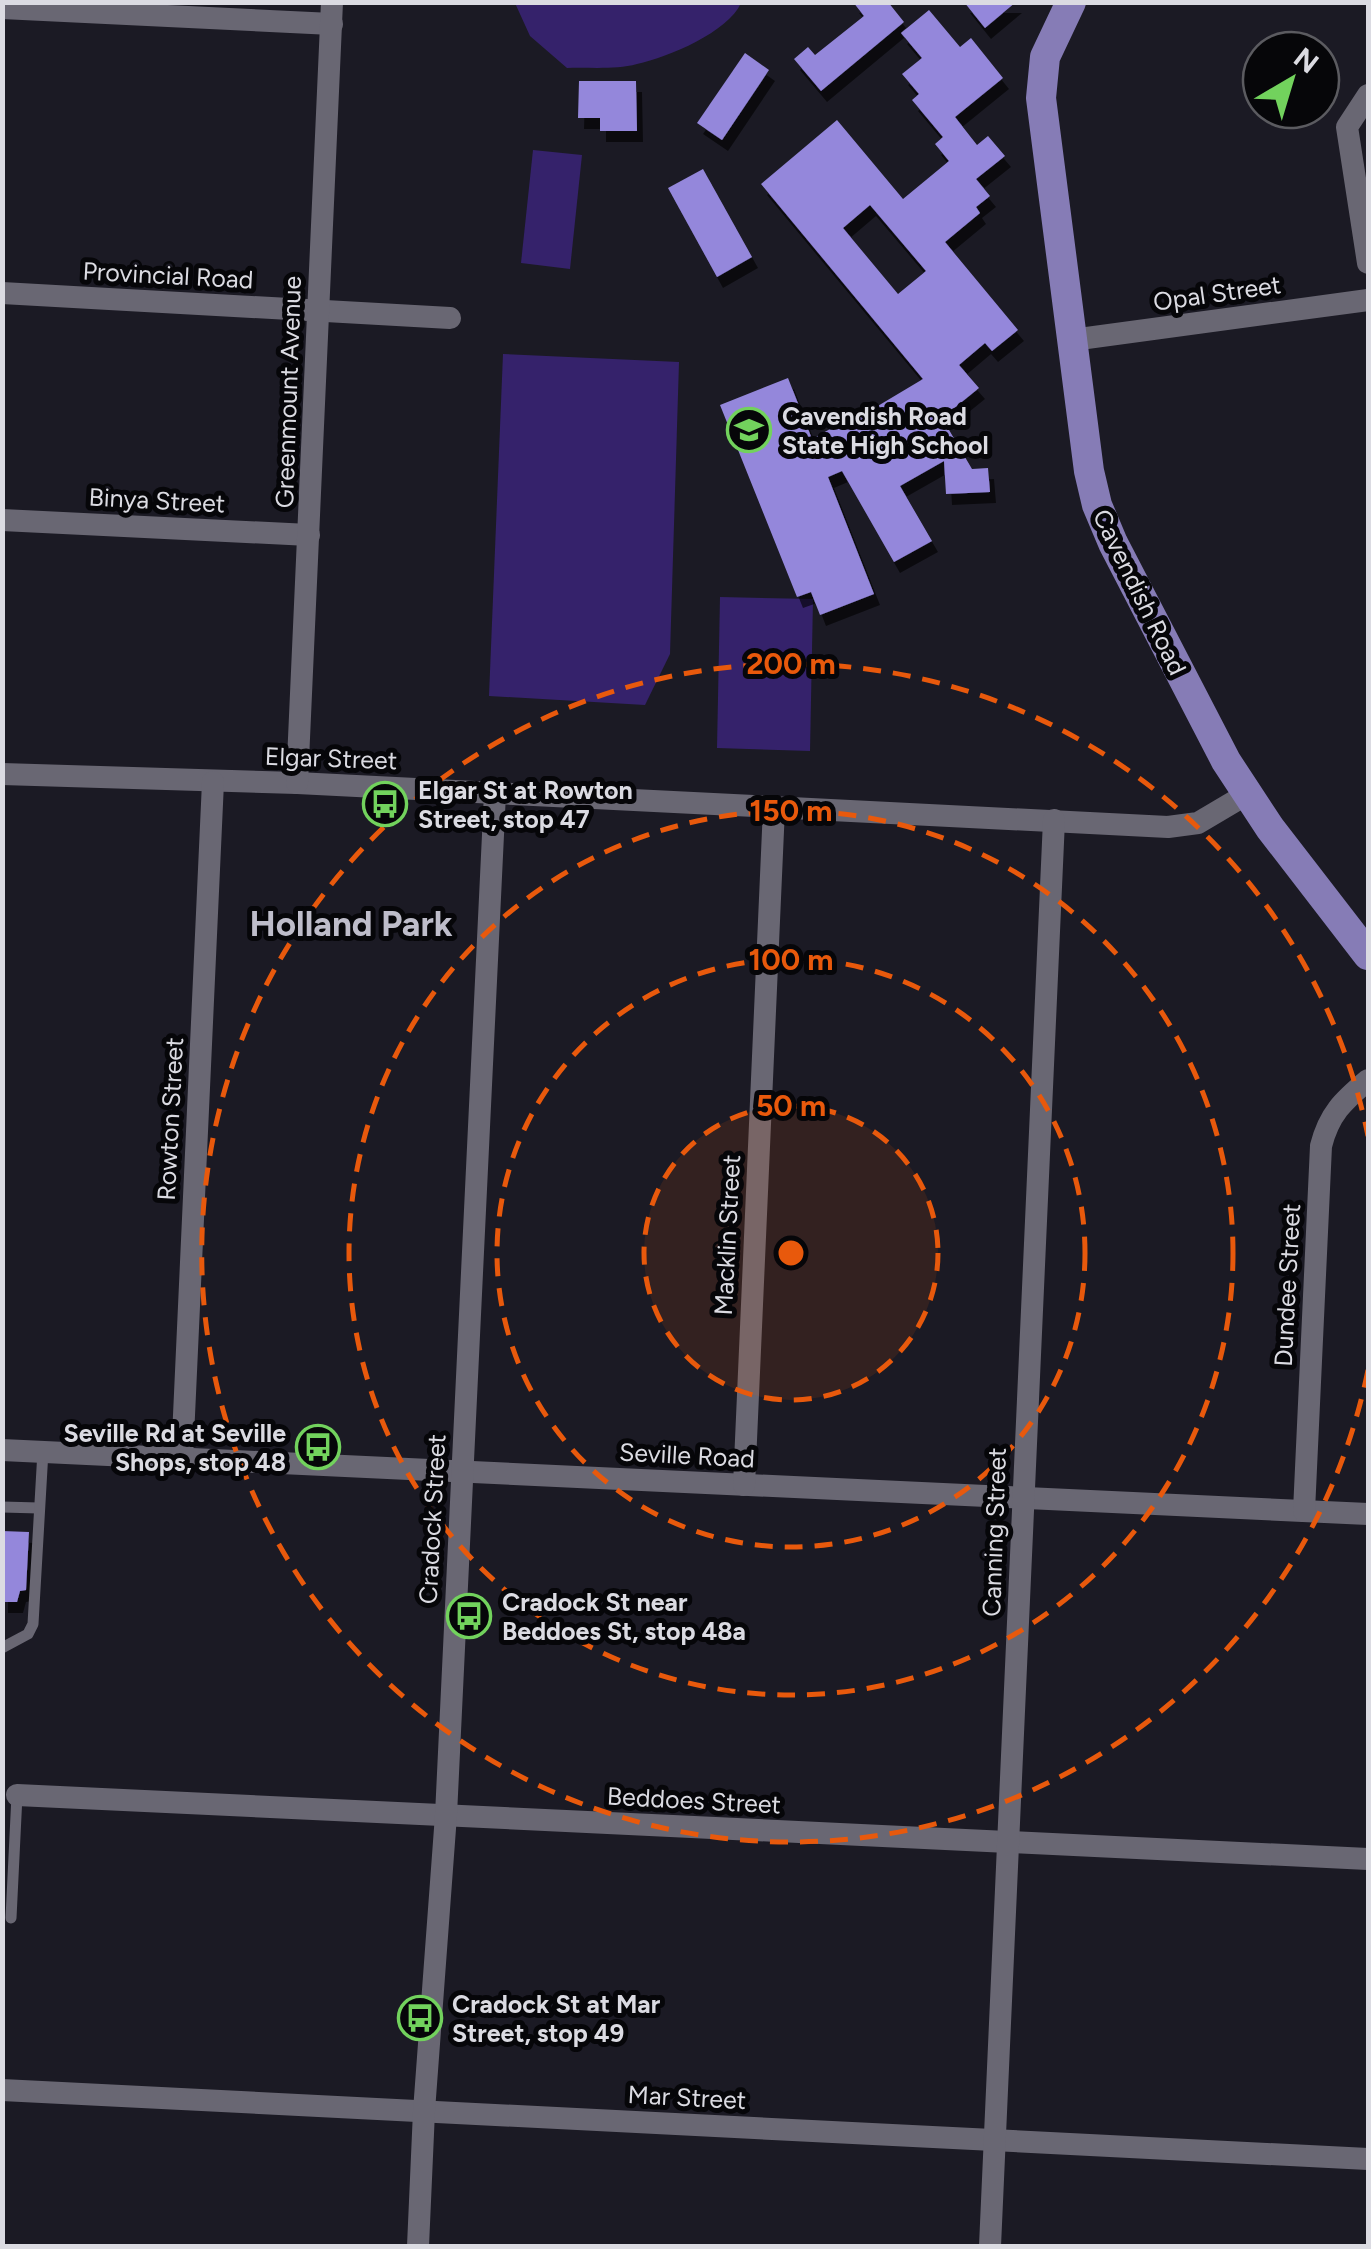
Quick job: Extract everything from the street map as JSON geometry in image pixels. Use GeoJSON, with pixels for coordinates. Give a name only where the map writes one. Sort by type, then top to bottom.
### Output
{"type":"FeatureCollection","features":[{"type":"Feature","properties":{"kind":"main road","name":"Cavendish Road"},"geometry":{"type":"LineString","coordinates":[[1071,2],[1052,38],[1040,84],[1090,471],[1102,520],[1205,724],[1247,794],[1368,956]]}},
{"type":"Feature","properties":{"kind":"street"},"geometry":{"type":"LineString","coordinates":[[2,8],[332,13]]}},
{"type":"Feature","properties":{"kind":"street","name":"Greenmount Avenue"},"geometry":{"type":"LineString","coordinates":[[297,783],[332,13]]}},
{"type":"Feature","properties":{"kind":"street"},"geometry":{"type":"LineString","coordinates":[[1368,95],[1348,127],[1368,263]]}},
{"type":"Feature","properties":{"kind":"street","name":"Provincial Road"},"geometry":{"type":"LineString","coordinates":[[2,294],[450,318]]}},
{"type":"Feature","properties":{"kind":"street","name":"Opal Street"},"geometry":{"type":"LineString","coordinates":[[1072,340],[1368,300]]}},
{"type":"Feature","properties":{"kind":"street","name":"Binya Street"},"geometry":{"type":"LineString","coordinates":[[2,520],[309,534]]}},
{"type":"Feature","properties":{"kind":"street","name":"Elgar Street"},"geometry":{"type":"LineString","coordinates":[[2,774],[297,783],[1178,827],[1207,819],[1247,794]]}},
{"type":"Feature","properties":{"kind":"street","name":"Rowton Street"},"geometry":{"type":"LineString","coordinates":[[182,1459],[213,782]]}},
{"type":"Feature","properties":{"kind":"street","name":"Cradock Street"},"geometry":{"type":"LineString","coordinates":[[418,2246],[424,2111],[438,1968],[495,793]]}},
{"type":"Feature","properties":{"kind":"street","name":"Macklin Street"},"geometry":{"type":"LineString","coordinates":[[744,1485],[774,808]]}},
{"type":"Feature","properties":{"kind":"street","name":"Canning Street"},"geometry":{"type":"LineString","coordinates":[[990,2246],[1054,820]]}},
{"type":"Feature","properties":{"kind":"street","name":"Dundee Street"},"geometry":{"type":"LineString","coordinates":[[1304,1511],[1321,1146],[1327,1122],[1347,1097],[1368,1080]]}},
{"type":"Feature","properties":{"kind":"street","name":"Seville Road"},"geometry":{"type":"LineString","coordinates":[[2,1450],[1368,1514]]}},
{"type":"Feature","properties":{"kind":"street","name":"Beddoes Street"},"geometry":{"type":"LineString","coordinates":[[17,1795],[1368,1859]]}},
{"type":"Feature","properties":{"kind":"street","name":"Mar Street"},"geometry":{"type":"LineString","coordinates":[[2,2090],[1368,2159]]}},
{"type":"Feature","properties":{"kind":"lane"},"geometry":{"type":"LineString","coordinates":[[2,1648],[28,1634],[33,1624],[43,1452]]}},
{"type":"Feature","properties":{"kind":"lane"},"geometry":{"type":"LineString","coordinates":[[2,1507],[39,1508]]}},
{"type":"Feature","properties":{"kind":"lane"},"geometry":{"type":"LineString","coordinates":[[11,1918],[17,1795]]}},
{"type":"Feature","properties":{"kind":"shaded area"},"geometry":{"type":"Polygon","coordinates":[[[515,3],[741,3],[724,24],[665,56],[620,67],[567,68],[530,36],[515,3]]]}},
{"type":"Feature","properties":{"kind":"shaded area"},"geometry":{"type":"Polygon","coordinates":[[[533,150],[582,155],[570,269],[521,263],[533,150]]]}},
{"type":"Feature","properties":{"kind":"shaded area"},"geometry":{"type":"Polygon","coordinates":[[[503,354],[679,362],[670,654],[645,705],[489,696],[503,354]]]}},
{"type":"Feature","properties":{"kind":"shaded area"},"geometry":{"type":"Polygon","coordinates":[[[720,597],[813,599],[810,751],[717,748],[720,597]]]}},
{"type":"Feature","properties":{"kind":"building"},"geometry":{"type":"Polygon","coordinates":[[[853,2],[888,2],[904,22],[821,91],[794,59],[808,47],[815,55],[864,16],[853,2]]]}},
{"type":"Feature","properties":{"kind":"building"},"geometry":{"type":"Polygon","coordinates":[[[964,2],[1016,2],[985,28],[964,2]]]}},
{"type":"Feature","properties":{"kind":"building"},"geometry":{"type":"Polygon","coordinates":[[[929,10],[960,47],[971,38],[1003,78],[955,117],[977,145],[988,136],[1005,156],[976,179],[990,196],[976,207],[980,213],[945,242],[1018,330],[992,351],[985,343],[959,365],[979,388],[942,418],[972,469],[988,468],[990,492],[946,494],[944,461],[900,486],[932,541],[894,562],[842,471],[828,477],[874,594],[820,615],[811,592],[797,597],[720,405],[788,378],[812,439],[859,413],[861,416],[923,379],[761,184],[837,120],[903,199],[949,161],[935,144],[943,137],[912,100],[919,94],[902,74],[922,58],[901,33],[929,10]],[[870,205],[843,228],[898,294],[926,271],[870,205]]]}},
{"type":"Feature","properties":{"kind":"building"},"geometry":{"type":"Polygon","coordinates":[[[745,53],[769,70],[722,140],[697,123],[745,53]]]}},
{"type":"Feature","properties":{"kind":"building"},"geometry":{"type":"Polygon","coordinates":[[[579,81],[636,81],[637,131],[600,131],[600,118],[578,118],[579,81]]]}},
{"type":"Feature","properties":{"kind":"building"},"geometry":{"type":"Polygon","coordinates":[[[703,169],[752,257],[717,277],[668,188],[703,169]]]}},
{"type":"Feature","properties":{"kind":"building"},"geometry":{"type":"Polygon","coordinates":[[[2,1531],[29,1532],[26,1590],[20,1591],[17,1602],[2,1602],[2,1531]]]}},
{"type":"Feature","properties":{"kind":"place","name":"Cavendish Road State High School"},"geometry":{"type":"Point","coordinates":[749,430]}},
{"type":"Feature","properties":{"kind":"place","name":"Elgar St at Rowton Street, stop 47"},"geometry":{"type":"Point","coordinates":[385,804]}},
{"type":"Feature","properties":{"kind":"place","name":"Seville Rd at Seville Shops, stop 48"},"geometry":{"type":"Point","coordinates":[318,1447]}},
{"type":"Feature","properties":{"kind":"place","name":"Cradock St near Beddoes St, stop 48a"},"geometry":{"type":"Point","coordinates":[469,1616]}},
{"type":"Feature","properties":{"kind":"place","name":"Cradock St at Mar Street, stop 49"},"geometry":{"type":"Point","coordinates":[420,2018]}},
{"type":"Feature","properties":{"kind":"district","name":"Holland Park"},"geometry":{"type":"Point","coordinates":[351,924]}}]}
